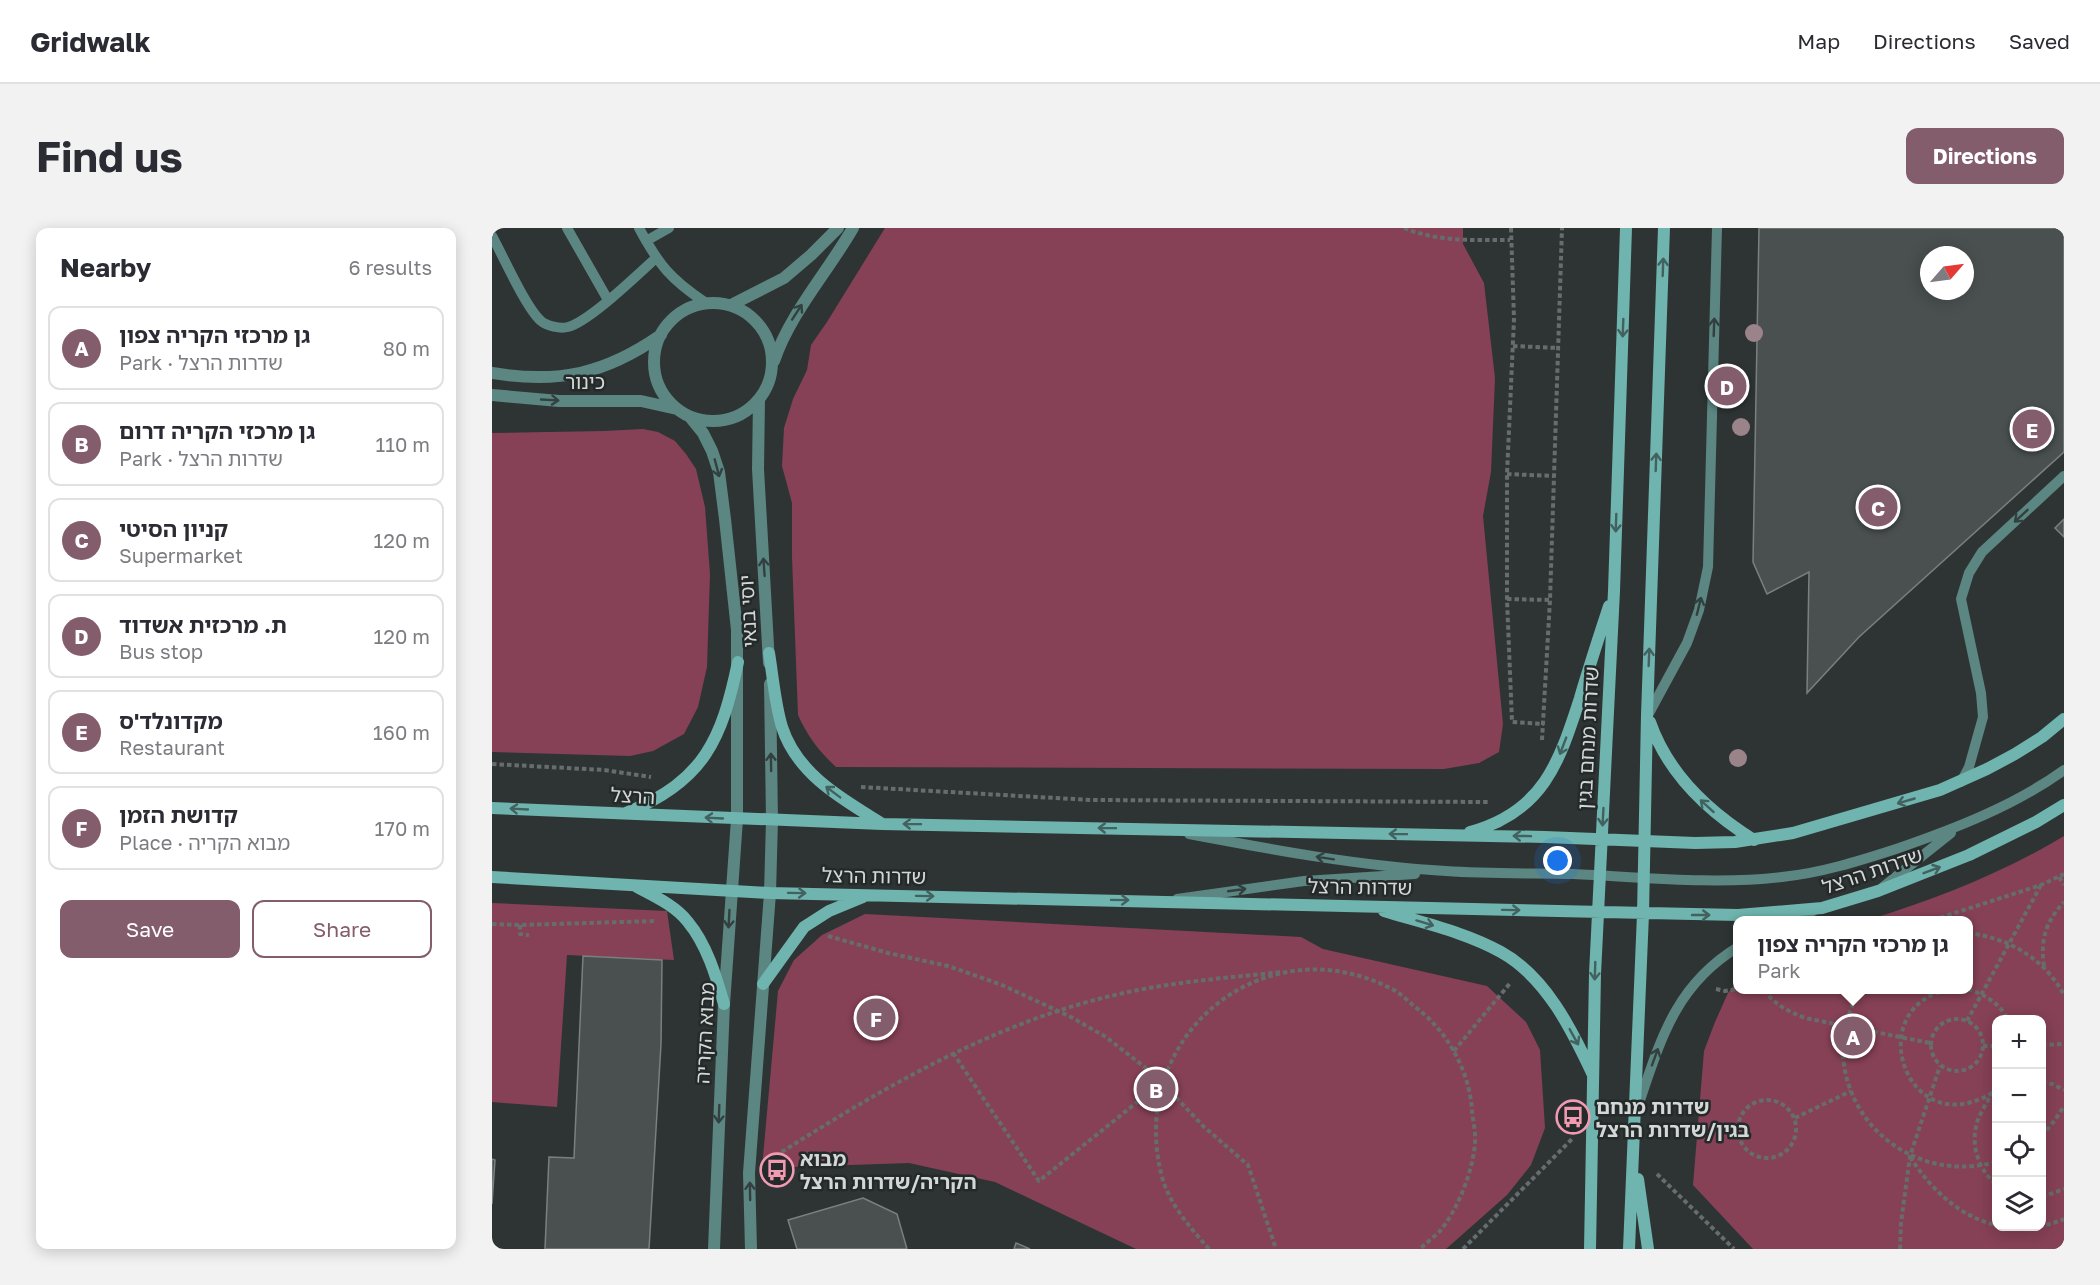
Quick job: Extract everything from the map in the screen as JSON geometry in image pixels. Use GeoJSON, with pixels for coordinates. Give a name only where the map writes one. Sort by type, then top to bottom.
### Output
{"type":"FeatureCollection","features":[{"type":"Feature","properties":{"kind":"main road","name":"שדרות מנחם בגין"},"geometry":{"type":"LineString","coordinates":[[1590,1247],[1597,912],[1614,591],[1626,228]]}},
{"type":"Feature","properties":{"kind":"main road"},"geometry":{"type":"LineString","coordinates":[[1629,1249],[1643,914],[1647,716],[1664,228]]}},
{"type":"Feature","properties":{"kind":"main road"},"geometry":{"type":"LineString","coordinates":[[1457,835],[1485,828],[1503,819],[1538,792],[1550,775],[1567,737],[1614,591]]}},
{"type":"Feature","properties":{"kind":"main road"},"geometry":{"type":"LineString","coordinates":[[769,653],[783,728],[795,753],[812,775],[834,795],[882,824]]}},
{"type":"Feature","properties":{"kind":"main road"},"geometry":{"type":"LineString","coordinates":[[623,814],[653,802],[682,782],[695,769],[708,751],[721,724],[738,662]]}},
{"type":"Feature","properties":{"kind":"main road"},"geometry":{"type":"LineString","coordinates":[[1647,716],[1663,751],[1684,781],[1707,806],[1754,840]]}},
{"type":"Feature","properties":{"kind":"main road"},"geometry":{"type":"LineString","coordinates":[[772,820],[1457,835],[1644,842],[1695,843],[1754,840],[1793,833],[1920,797],[1961,782],[2015,754],[2064,719]]}},
{"type":"Feature","properties":{"kind":"main road","name":"שדרות הרצל"},"geometry":{"type":"LineString","coordinates":[[633,885],[867,895],[1738,915],[1822,908],[1878,891],[1970,855],[2036,822],[2064,805]]}},
{"type":"Feature","properties":{"kind":"main road","name":"הרצל"},"geometry":{"type":"LineString","coordinates":[[492,808],[772,820]]}},
{"type":"Feature","properties":{"kind":"main road"},"geometry":{"type":"LineString","coordinates":[[492,877],[633,885],[661,900],[687,920],[701,942],[715,971],[724,1004]]}},
{"type":"Feature","properties":{"kind":"main road"},"geometry":{"type":"LineString","coordinates":[[763,984],[804,927],[829,911],[867,895]]}},
{"type":"Feature","properties":{"kind":"main road"},"geometry":{"type":"LineString","coordinates":[[1369,906],[1451,931],[1503,953],[1543,989],[1562,1015],[1594,1078]]}},
{"type":"Feature","properties":{"kind":"main road"},"geometry":{"type":"LineString","coordinates":[[1634,1151],[1648,1249]]}},
{"type":"Feature","properties":{"kind":"street"},"geometry":{"type":"LineString","coordinates":[[731,305],[784,278],[838,228]]}},
{"type":"Feature","properties":{"kind":"street"},"geometry":{"type":"LineString","coordinates":[[773,365],[772,351],[766,335],[757,322],[745,312],[731,305],[706,303],[680,313],[667,324],[658,340],[654,355],[659,385],[667,399],[678,409],[690,417],[705,421],[723,421],[740,415],[755,405],[759,399],[770,380],[782,337],[853,228]]}},
{"type":"Feature","properties":{"kind":"street","name":"כינור"},"geometry":{"type":"LineString","coordinates":[[492,373],[529,378],[550,378],[584,373],[629,355],[662,334]]}},
{"type":"Feature","properties":{"kind":"street","name":"כינור"},"geometry":{"type":"LineString","coordinates":[[492,394],[559,401],[641,400],[678,409]]}},
{"type":"Feature","properties":{"kind":"street","name":"יוסי בנאי"},"geometry":{"type":"LineString","coordinates":[[759,399],[758,469],[769,653],[772,820]]}},
{"type":"Feature","properties":{"kind":"street","name":"יוסי בנאי"},"geometry":{"type":"LineString","coordinates":[[690,417],[704,433],[719,472],[732,576],[738,662],[737,819]]}},
{"type":"Feature","properties":{"kind":"street","name":"מבוא הקריה"},"geometry":{"type":"LineString","coordinates":[[714,1249],[724,1004],[737,819]]}},
{"type":"Feature","properties":{"kind":"street"},"geometry":{"type":"LineString","coordinates":[[751,1249],[749,1173],[770,892],[772,820]]}},
{"type":"Feature","properties":{"kind":"lane"},"geometry":{"type":"LineString","coordinates":[[567,228],[608,300]]}},
{"type":"Feature","properties":{"kind":"lane"},"geometry":{"type":"LineString","coordinates":[[639,228],[664,270],[685,290],[706,303]]}},
{"type":"Feature","properties":{"kind":"lane"},"geometry":{"type":"LineString","coordinates":[[646,241],[669,228]]}},
{"type":"Feature","properties":{"kind":"lane"},"geometry":{"type":"LineString","coordinates":[[1647,716],[1687,642],[1699,610],[1708,567],[1717,228]]}},
{"type":"Feature","properties":{"kind":"lane"},"geometry":{"type":"LineString","coordinates":[[492,236],[531,310],[542,322],[553,326],[568,327],[583,319],[656,258]]}},
{"type":"Feature","properties":{"kind":"lane"},"geometry":{"type":"LineString","coordinates":[[1961,782],[1969,767],[1983,717],[1981,693],[1961,599],[1969,573],[1982,552],[2064,476]]}},
{"type":"Feature","properties":{"kind":"lane"},"geometry":{"type":"LineString","coordinates":[[1166,830],[1349,862],[1446,871],[1748,879],[1783,877],[1865,859],[1960,826],[2020,796],[2064,770]]}},
{"type":"Feature","properties":{"kind":"lane"},"geometry":{"type":"LineString","coordinates":[[1878,891],[1960,826]]}},
{"type":"Feature","properties":{"kind":"lane"},"geometry":{"type":"LineString","coordinates":[[1159,901],[1304,881],[1446,871]]}},
{"type":"Feature","properties":{"kind":"lane"},"geometry":{"type":"LineString","coordinates":[[1801,916],[1822,908]]}},
{"type":"Feature","properties":{"kind":"lane"},"geometry":{"type":"LineString","coordinates":[[1636,1112],[1671,1017],[1683,997],[1707,969],[1733,950]]}},
{"type":"Feature","properties":{"kind":"path"},"geometry":{"type":"LineString","coordinates":[[1404,228],[1419,234],[1447,239],[1510,240]]}},
{"type":"Feature","properties":{"kind":"path"},"geometry":{"type":"LineString","coordinates":[[1511,228],[1514,319],[1507,474],[1507,599],[1512,722],[1544,724]]}},
{"type":"Feature","properties":{"kind":"path"},"geometry":{"type":"LineString","coordinates":[[1542,742],[1550,600],[1562,228]]}},
{"type":"Feature","properties":{"kind":"path"},"geometry":{"type":"LineString","coordinates":[[1513,346],[1558,348]]}},
{"type":"Feature","properties":{"kind":"path"},"geometry":{"type":"LineString","coordinates":[[1507,474],[1554,476]]}},
{"type":"Feature","properties":{"kind":"path"},"geometry":{"type":"LineString","coordinates":[[1507,599],[1550,600]]}},
{"type":"Feature","properties":{"kind":"path"},"geometry":{"type":"LineString","coordinates":[[492,764],[604,770],[682,782]]}},
{"type":"Feature","properties":{"kind":"path"},"geometry":{"type":"LineString","coordinates":[[858,787],[1091,800],[1493,802]]}},
{"type":"Feature","properties":{"kind":"path"},"geometry":{"type":"LineString","coordinates":[[1948,916],[2041,885],[2062,875],[2064,885]]}},
{"type":"Feature","properties":{"kind":"path"},"geometry":{"type":"LineString","coordinates":[[1967,1021],[2041,885]]}},
{"type":"Feature","properties":{"kind":"path"},"geometry":{"type":"LineString","coordinates":[[2044,968],[2042,949],[2044,931],[2054,912],[2064,902]]}},
{"type":"Feature","properties":{"kind":"path"},"geometry":{"type":"LineString","coordinates":[[492,924],[687,920]]}},
{"type":"Feature","properties":{"kind":"path"},"geometry":{"type":"LineString","coordinates":[[520,925],[520,934],[529,935]]}},
{"type":"Feature","properties":{"kind":"path"},"geometry":{"type":"LineString","coordinates":[[804,927],[877,950],[948,966],[1002,986],[1058,1011],[1106,1037],[1156,1076],[1203,1126],[1248,1165],[1276,1249]]}},
{"type":"Feature","properties":{"kind":"path"},"geometry":{"type":"LineString","coordinates":[[1973,934],[2010,944],[2032,957],[2044,968],[2064,995]]}},
{"type":"Feature","properties":{"kind":"path"},"geometry":{"type":"LineString","coordinates":[[1454,1051],[1522,968]]}},
{"type":"Feature","properties":{"kind":"path"},"geometry":{"type":"LineString","coordinates":[[1209,1249],[1180,1217],[1161,1174],[1155,1129],[1161,1083],[1182,1039],[1215,1004],[1257,980],[1303,969]]}},
{"type":"Feature","properties":{"kind":"path"},"geometry":{"type":"LineString","coordinates":[[749,1173],[854,1106],[953,1053],[973,1043],[1058,1011],[1116,995],[1177,983],[1303,969],[1348,972],[1390,988],[1426,1015],[1454,1051],[1471,1095],[1475,1143],[1464,1189],[1440,1230],[1420,1249]]}},
{"type":"Feature","properties":{"kind":"path"},"geometry":{"type":"LineString","coordinates":[[1716,989],[1733,990]]}},
{"type":"Feature","properties":{"kind":"path"},"geometry":{"type":"LineString","coordinates":[[1973,991],[1995,1002],[2004,1015]]}},
{"type":"Feature","properties":{"kind":"path"},"geometry":{"type":"LineString","coordinates":[[1767,994],[1772,1001],[1805,1018],[1930,1043]]}},
{"type":"Feature","properties":{"kind":"path"},"geometry":{"type":"LineString","coordinates":[[1858,994],[1846,1025],[1844,1063],[1851,1091],[1858,1106],[1877,1132],[1890,1144],[1910,1156],[1933,1165],[1981,1166],[1992,1163]]}},
{"type":"Feature","properties":{"kind":"path"},"geometry":{"type":"LineString","coordinates":[[1933,994],[1924,999],[1913,1010],[1905,1023],[1900,1038],[1900,1055],[1906,1072],[1916,1086],[1929,1096],[1945,1103],[1963,1104],[1979,1100],[1992,1092]]}},
{"type":"Feature","properties":{"kind":"path"},"geometry":{"type":"LineString","coordinates":[[1959,1019],[1967,1021],[1974,1024],[1979,1031],[1983,1046],[1977,1061],[1964,1071],[1956,1072],[1940,1066],[1931,1052],[1932,1035],[1943,1022],[1959,1019]]}},
{"type":"Feature","properties":{"kind":"path"},"geometry":{"type":"LineString","coordinates":[[2046,1045],[2064,1044]]}},
{"type":"Feature","properties":{"kind":"path"},"geometry":{"type":"LineString","coordinates":[[1983,1046],[1992,1046]]}},
{"type":"Feature","properties":{"kind":"path"},"geometry":{"type":"LineString","coordinates":[[953,1053],[1039,1181],[1161,1083]]}},
{"type":"Feature","properties":{"kind":"path"},"geometry":{"type":"LineString","coordinates":[[1900,1249],[1910,1156],[1940,1066]]}},
{"type":"Feature","properties":{"kind":"path"},"geometry":{"type":"LineString","coordinates":[[2046,1083],[2064,1090]]}},
{"type":"Feature","properties":{"kind":"path"},"geometry":{"type":"LineString","coordinates":[[1795,1118],[1851,1091]]}},
{"type":"Feature","properties":{"kind":"path"},"geometry":{"type":"LineString","coordinates":[[1992,1096],[1983,1109],[1976,1127],[1975,1147],[1981,1166],[1992,1179]]}},
{"type":"Feature","properties":{"kind":"path"},"geometry":{"type":"LineString","coordinates":[[1769,1100],[1779,1103],[1795,1118],[1791,1143],[1778,1155],[1769,1158],[1752,1154],[1740,1140],[1739,1120],[1743,1112],[1750,1105],[1760,1101],[1769,1100]]}},
{"type":"Feature","properties":{"kind":"path"},"geometry":{"type":"LineString","coordinates":[[2046,1131],[2064,1106]]}},
{"type":"Feature","properties":{"kind":"path"},"geometry":{"type":"LineString","coordinates":[[1463,1249],[1593,1118]]}},
{"type":"Feature","properties":{"kind":"path"},"geometry":{"type":"LineString","coordinates":[[1634,1151],[1734,1249]]}},
{"type":"Feature","properties":{"kind":"path"},"geometry":{"type":"LineString","coordinates":[[1910,1156],[1926,1179],[1947,1201],[1962,1211],[1992,1223]]}},
{"type":"Feature","properties":{"kind":"path"},"geometry":{"type":"LineString","coordinates":[[2046,1196],[2064,1189]]}},
{"type":"Feature","properties":{"kind":"path"},"geometry":{"type":"LineString","coordinates":[[2046,1226],[2064,1219]]}},
{"type":"Feature","properties":{"kind":"shaded area"},"geometry":{"type":"Polygon","coordinates":[[[885,228],[1463,228],[1463,244],[1484,283],[1495,378],[1491,472],[1483,516],[1503,724],[1499,752],[1479,763],[1444,769],[836,767],[814,743],[798,715],[792,503],[782,466],[784,428],[793,399],[807,370],[811,345],[885,228]]]}},
{"type":"Feature","properties":{"kind":"shaded area"},"geometry":{"type":"Polygon","coordinates":[[[643,429],[658,432],[675,441],[686,454],[696,469],[705,507],[710,574],[707,667],[698,707],[684,734],[653,751],[630,756],[492,752],[492,433],[643,429]]]}},
{"type":"Feature","properties":{"kind":"shaded area"},"geometry":{"type":"Polygon","coordinates":[[[2064,836],[2064,1249],[1753,1249],[1693,1185],[1704,1051],[1728,993],[1733,986],[1733,994],[1973,994],[1973,916],[1880,916],[1993,873],[2064,836]]]}},
{"type":"Feature","properties":{"kind":"shaded area"},"geometry":{"type":"Polygon","coordinates":[[[492,903],[667,911],[674,960],[567,955],[557,1107],[492,1102],[492,903]]]}},
{"type":"Feature","properties":{"kind":"shaded area"},"geometry":{"type":"Polygon","coordinates":[[[865,914],[1301,937],[1323,949],[1487,986],[1526,1022],[1540,1050],[1545,1128],[1531,1165],[1507,1195],[1446,1249],[1136,1249],[995,1182],[909,1163],[762,1168],[778,991],[794,960],[822,935],[865,914]]]}},
{"type":"Feature","properties":{"kind":"building"},"geometry":{"type":"Polygon","coordinates":[[[1759,228],[2064,228],[2064,452],[1859,637],[1807,693],[1809,572],[1767,594],[1753,562],[1759,228]]]}},
{"type":"Feature","properties":{"kind":"building"},"geometry":{"type":"Polygon","coordinates":[[[2064,519],[2064,537],[2055,528],[2064,519]]]}},
{"type":"Feature","properties":{"kind":"building"},"geometry":{"type":"Polygon","coordinates":[[[583,956],[662,960],[661,1044],[649,1249],[545,1249],[549,1157],[574,1158],[583,956]]]}},
{"type":"Feature","properties":{"kind":"building"},"geometry":{"type":"Polygon","coordinates":[[[492,1159],[495,1160],[492,1204],[492,1159]]]}},
{"type":"Feature","properties":{"kind":"building"},"geometry":{"type":"Polygon","coordinates":[[[863,1198],[897,1214],[907,1249],[797,1249],[788,1220],[863,1198]]]}},
{"type":"Feature","properties":{"kind":"building"},"geometry":{"type":"Polygon","coordinates":[[[1016,1243],[1030,1249],[1014,1249],[1016,1243]]]}},
{"type":"Feature","properties":{"kind":"place","name":"ת. מרכזית אשדוד"},"geometry":{"type":"Point","coordinates":[1727,386]}},
{"type":"Feature","properties":{"kind":"place","name":"מקדונלד'ס"},"geometry":{"type":"Point","coordinates":[2032,429]}},
{"type":"Feature","properties":{"kind":"place","name":"קניון הסיטי"},"geometry":{"type":"Point","coordinates":[1878,507]}},
{"type":"Feature","properties":{"kind":"place","name":"קדושת הזמן"},"geometry":{"type":"Point","coordinates":[876,1018]}},
{"type":"Feature","properties":{"kind":"place","name":"גן מרכזי הקריה צפון"},"geometry":{"type":"Point","coordinates":[1853,1036]}},
{"type":"Feature","properties":{"kind":"place","name":"גן מרכזי הקריה דרום"},"geometry":{"type":"Point","coordinates":[1156,1089]}},
{"type":"Feature","properties":{"kind":"place","name":"שדרות מנחם בגין/שדרות הרצל"},"geometry":{"type":"Point","coordinates":[1573,1117]}},
{"type":"Feature","properties":{"kind":"place","name":"מבוא הקריה/שדרות הרצל"},"geometry":{"type":"Point","coordinates":[777,1170]}}]}
